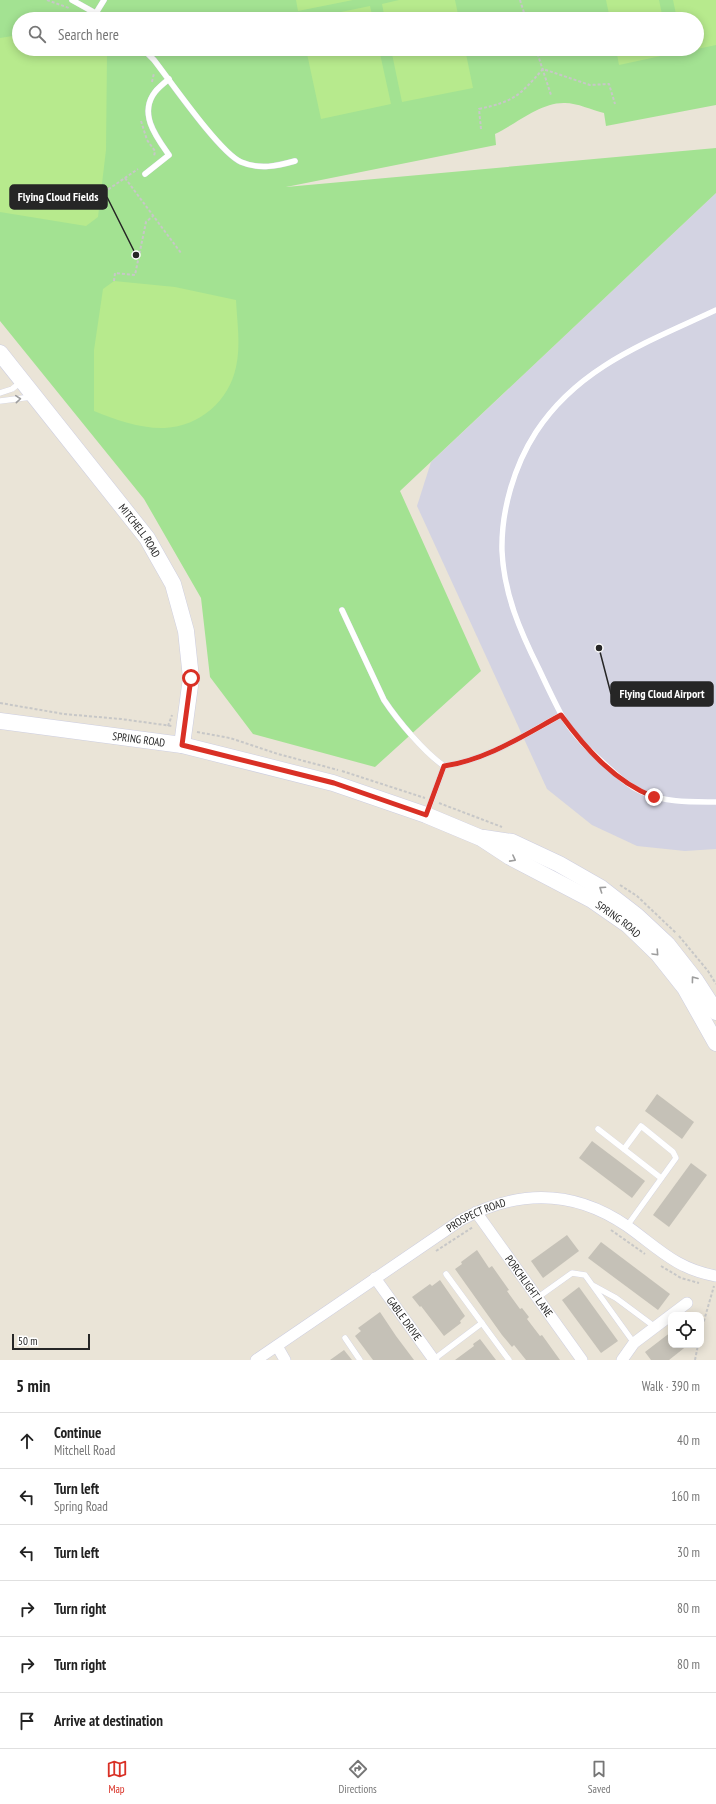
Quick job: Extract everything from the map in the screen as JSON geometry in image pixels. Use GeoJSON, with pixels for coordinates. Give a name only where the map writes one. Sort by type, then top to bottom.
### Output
{"type":"FeatureCollection","features":[{"type":"Feature","properties":{"kind":"main road","name":"MITCHELL ROAD"},"geometry":{"type":"LineString","coordinates":[[0,353],[147,538],[173,584],[186,631],[191,678],[182,745]]}},
{"type":"Feature","properties":{"kind":"main road","name":"SPRING ROAD"},"geometry":{"type":"LineString","coordinates":[[0,721],[182,745],[334,783],[426,815],[481,838],[510,857],[592,900],[628,925],[658,954],[685,988],[716,1043]]}},
{"type":"Feature","properties":{"kind":"main road","name":"SPRING ROAD"},"geometry":{"type":"LineString","coordinates":[[481,838],[512,842],[559,864],[607,893],[637,916],[667,944],[696,981],[716,1012]]}},
{"type":"Feature","properties":{"kind":"street","name":"PROSPECT ROAD"},"geometry":{"type":"LineString","coordinates":[[256,1360],[461,1220],[479,1216],[517,1199],[542,1197],[558,1198],[588,1205],[604,1212],[627,1226],[684,1267],[716,1282]]}},
{"type":"Feature","properties":{"kind":"street","name":"PORCHLIGHT LANE"},"geometry":{"type":"LineString","coordinates":[[479,1216],[582,1360]]}},
{"type":"Feature","properties":{"kind":"street","name":"GABLE DRIVE"},"geometry":{"type":"LineString","coordinates":[[375,1278],[434,1360]]}},
{"type":"Feature","properties":{"kind":"street"},"geometry":{"type":"LineString","coordinates":[[622,1360],[634,1343],[686,1303]]}},
{"type":"Feature","properties":{"kind":"street"},"geometry":{"type":"LineString","coordinates":[[277,1346],[285,1360]]}},
{"type":"Feature","properties":{"kind":"lane"},"geometry":{"type":"LineString","coordinates":[[72,0],[94,12]]}},
{"type":"Feature","properties":{"kind":"lane"},"geometry":{"type":"LineString","coordinates":[[97,12],[104,0]]}},
{"type":"Feature","properties":{"kind":"lane"},"geometry":{"type":"LineString","coordinates":[[149,56],[230,156],[242,162],[271,167],[295,161]]}},
{"type":"Feature","properties":{"kind":"lane"},"geometry":{"type":"LineString","coordinates":[[145,174],[170,155],[154,134],[148,113],[149,102],[154,93],[169,79]]}},
{"type":"Feature","properties":{"kind":"lane"},"geometry":{"type":"LineString","coordinates":[[716,310],[622,354],[585,378],[569,392],[546,418],[522,457],[507,503],[502,549],[508,594],[520,631],[561,715],[582,742],[632,787],[654,797],[667,800],[716,802]]}},
{"type":"Feature","properties":{"kind":"lane"},"geometry":{"type":"LineString","coordinates":[[0,393],[12,389],[22,381]]}},
{"type":"Feature","properties":{"kind":"lane"},"geometry":{"type":"LineString","coordinates":[[0,401],[35,397]]}},
{"type":"Feature","properties":{"kind":"lane"},"geometry":{"type":"LineString","coordinates":[[342,610],[384,700],[392,712],[433,758],[444,766],[458,764],[496,750],[561,715]]}},
{"type":"Feature","properties":{"kind":"lane"},"geometry":{"type":"LineString","coordinates":[[426,815],[444,766]]}},
{"type":"Feature","properties":{"kind":"lane"},"geometry":{"type":"LineString","coordinates":[[624,1149],[641,1126],[672,1152],[676,1158],[627,1226]]}},
{"type":"Feature","properties":{"kind":"lane"},"geometry":{"type":"LineString","coordinates":[[598,1129],[661,1178]]}},
{"type":"Feature","properties":{"kind":"lane"},"geometry":{"type":"LineString","coordinates":[[537,1298],[572,1273],[585,1275],[634,1343]]}},
{"type":"Feature","properties":{"kind":"lane"},"geometry":{"type":"LineString","coordinates":[[446,1274],[509,1360]]}},
{"type":"Feature","properties":{"kind":"lane"},"geometry":{"type":"LineString","coordinates":[[592,1285],[616,1298],[655,1327]]}},
{"type":"Feature","properties":{"kind":"lane"},"geometry":{"type":"LineString","coordinates":[[434,1360],[482,1323]]}},
{"type":"Feature","properties":{"kind":"lane"},"geometry":{"type":"LineString","coordinates":[[345,1338],[360,1360]]}},
{"type":"Feature","properties":{"kind":"path"},"geometry":{"type":"LineString","coordinates":[[520,0],[524,12]]}},
{"type":"Feature","properties":{"kind":"path"},"geometry":{"type":"LineString","coordinates":[[538,56],[551,95]]}},
{"type":"Feature","properties":{"kind":"path"},"geometry":{"type":"LineString","coordinates":[[150,68],[154,73],[154,80],[150,84]]}},
{"type":"Feature","properties":{"kind":"path"},"geometry":{"type":"LineString","coordinates":[[543,69],[590,85],[609,84],[615,104]]}},
{"type":"Feature","properties":{"kind":"path"},"geometry":{"type":"LineString","coordinates":[[481,129],[479,109],[508,102],[516,97],[543,69]]}},
{"type":"Feature","properties":{"kind":"path"},"geometry":{"type":"LineString","coordinates":[[141,119],[147,140],[155,151],[154,158]]}},
{"type":"Feature","properties":{"kind":"path"},"geometry":{"type":"LineString","coordinates":[[100,195],[142,166]]}},
{"type":"Feature","properties":{"kind":"path"},"geometry":{"type":"LineString","coordinates":[[125,178],[181,252]]}},
{"type":"Feature","properties":{"kind":"path"},"geometry":{"type":"LineString","coordinates":[[114,281],[116,273],[135,275],[146,222],[153,216]]}},
{"type":"Feature","properties":{"kind":"path"},"geometry":{"type":"LineString","coordinates":[[168,726],[173,712]]}},
{"type":"Feature","properties":{"kind":"path"},"geometry":{"type":"LineString","coordinates":[[432,1254],[479,1216]]}},
{"type":"Feature","properties":{"kind":"path"},"geometry":{"type":"LineString","coordinates":[[605,1226],[651,1259]]}},
{"type":"Feature","properties":{"kind":"path"},"geometry":{"type":"LineString","coordinates":[[657,1263],[681,1278],[702,1284]]}},
{"type":"Feature","properties":{"kind":"path"},"geometry":{"type":"LineString","coordinates":[[708,1284],[716,1282]]}},
{"type":"Feature","properties":{"kind":"path"},"geometry":{"type":"LineString","coordinates":[[704,1321],[716,1282]]}},
{"type":"Feature","properties":{"kind":"path"},"geometry":{"type":"LineString","coordinates":[[695,1360],[697,1348]]}},
{"type":"Feature","properties":{"kind":"shaded area"},"geometry":{"type":"Polygon","coordinates":[[[716,193],[716,849],[685,851],[637,846],[592,825],[547,789],[417,506],[431,462],[716,193]]]}},
{"type":"Feature","properties":{"kind":"green space"},"geometry":{"type":"Polygon","coordinates":[[[0,0],[716,0],[716,105],[606,126],[604,113],[574,104],[556,104],[547,106],[529,114],[495,134],[496,145],[286,187],[716,148],[716,193],[400,491],[481,671],[375,767],[253,734],[210,677],[201,598],[144,499],[0,321],[0,0]]]}},
{"type":"Feature","properties":{"kind":"green space"},"geometry":{"type":"Polygon","coordinates":[[[296,0],[353,0],[298,11],[296,0]]]}},
{"type":"Feature","properties":{"kind":"green space"},"geometry":{"type":"Polygon","coordinates":[[[399,0],[455,0],[458,12],[384,12],[382,4],[399,0]]]}},
{"type":"Feature","properties":{"kind":"green space"},"geometry":{"type":"Polygon","coordinates":[[[606,0],[659,0],[662,12],[609,12],[606,0]]]}},
{"type":"Feature","properties":{"kind":"green space"},"geometry":{"type":"Polygon","coordinates":[[[673,0],[716,0],[716,45],[704,48],[704,12],[676,12],[673,0]]]}},
{"type":"Feature","properties":{"kind":"green space"},"geometry":{"type":"Polygon","coordinates":[[[370,6],[371,12],[341,12],[370,6]]]}},
{"type":"Feature","properties":{"kind":"green space"},"geometry":{"type":"Polygon","coordinates":[[[12,36],[12,56],[107,56],[106,150],[98,217],[86,226],[0,212],[0,38],[12,36]]]}},
{"type":"Feature","properties":{"kind":"green space"},"geometry":{"type":"Polygon","coordinates":[[[308,56],[381,56],[391,104],[321,119],[308,56]]]}},
{"type":"Feature","properties":{"kind":"green space"},"geometry":{"type":"Polygon","coordinates":[[[392,56],[466,56],[473,88],[402,102],[392,56]]]}},
{"type":"Feature","properties":{"kind":"green space"},"geometry":{"type":"Polygon","coordinates":[[[617,56],[661,56],[619,65],[617,56]]]}},
{"type":"Feature","properties":{"kind":"green space"},"geometry":{"type":"Polygon","coordinates":[[[114,281],[175,287],[236,300],[238,351],[236,367],[227,391],[220,401],[201,417],[178,426],[156,428],[129,423],[94,411],[94,350],[103,289],[114,281]]]}},
{"type":"Feature","properties":{"kind":"building"},"geometry":{"type":"Polygon","coordinates":[[[657,1094],[694,1122],[682,1139],[645,1111],[657,1094]]]}},
{"type":"Feature","properties":{"kind":"building"},"geometry":{"type":"Polygon","coordinates":[[[592,1141],[645,1181],[632,1198],[579,1158],[592,1141]]]}},
{"type":"Feature","properties":{"kind":"building"},"geometry":{"type":"Polygon","coordinates":[[[691,1163],[707,1175],[669,1227],[653,1215],[691,1163]]]}},
{"type":"Feature","properties":{"kind":"building"},"geometry":{"type":"Polygon","coordinates":[[[567,1235],[579,1251],[543,1278],[531,1261],[567,1235]]]}},
{"type":"Feature","properties":{"kind":"building"},"geometry":{"type":"Polygon","coordinates":[[[601,1242],[670,1294],[658,1310],[588,1258],[601,1242]]]}},
{"type":"Feature","properties":{"kind":"building"},"geometry":{"type":"Polygon","coordinates":[[[477,1250],[489,1268],[492,1266],[520,1309],[522,1308],[529,1317],[527,1319],[540,1336],[542,1335],[560,1360],[526,1360],[514,1345],[512,1347],[502,1335],[455,1269],[462,1264],[461,1262],[477,1250]]]}},
{"type":"Feature","properties":{"kind":"building"},"geometry":{"type":"Polygon","coordinates":[[[440,1280],[465,1316],[460,1321],[461,1323],[444,1336],[421,1306],[420,1307],[412,1297],[430,1284],[432,1286],[440,1280]]]}},
{"type":"Feature","properties":{"kind":"building"},"geometry":{"type":"Polygon","coordinates":[[[579,1287],[618,1341],[601,1353],[562,1300],[579,1287]]]}},
{"type":"Feature","properties":{"kind":"building"},"geometry":{"type":"Polygon","coordinates":[[[380,1312],[414,1360],[373,1360],[355,1336],[361,1331],[358,1328],[380,1312]]]}},
{"type":"Feature","properties":{"kind":"building"},"geometry":{"type":"Polygon","coordinates":[[[668,1334],[668,1348],[684,1348],[669,1360],[651,1360],[645,1352],[668,1334]]]}},
{"type":"Feature","properties":{"kind":"building"},"geometry":{"type":"Polygon","coordinates":[[[480,1339],[496,1360],[455,1360],[474,1346],[473,1344],[480,1339]]]}},
{"type":"Feature","properties":{"kind":"building"},"geometry":{"type":"Polygon","coordinates":[[[344,1350],[352,1360],[330,1360],[344,1350]]]}},
{"type":"Feature","properties":{"kind":"place","name":"Flying Cloud Fields"},"geometry":{"type":"Point","coordinates":[136,255]}},
{"type":"Feature","properties":{"kind":"place","name":"Flying Cloud Airport"},"geometry":{"type":"Point","coordinates":[599,648]}},
{"type":"Feature","properties":{"kind":"route"},"geometry":{"type":"LineString","coordinates":[[191,678],[182,745],[334,783],[426,815],[444,766],[458,764],[496,750],[561,715],[582,742],[622,779],[632,787],[654,797]]}}]}
